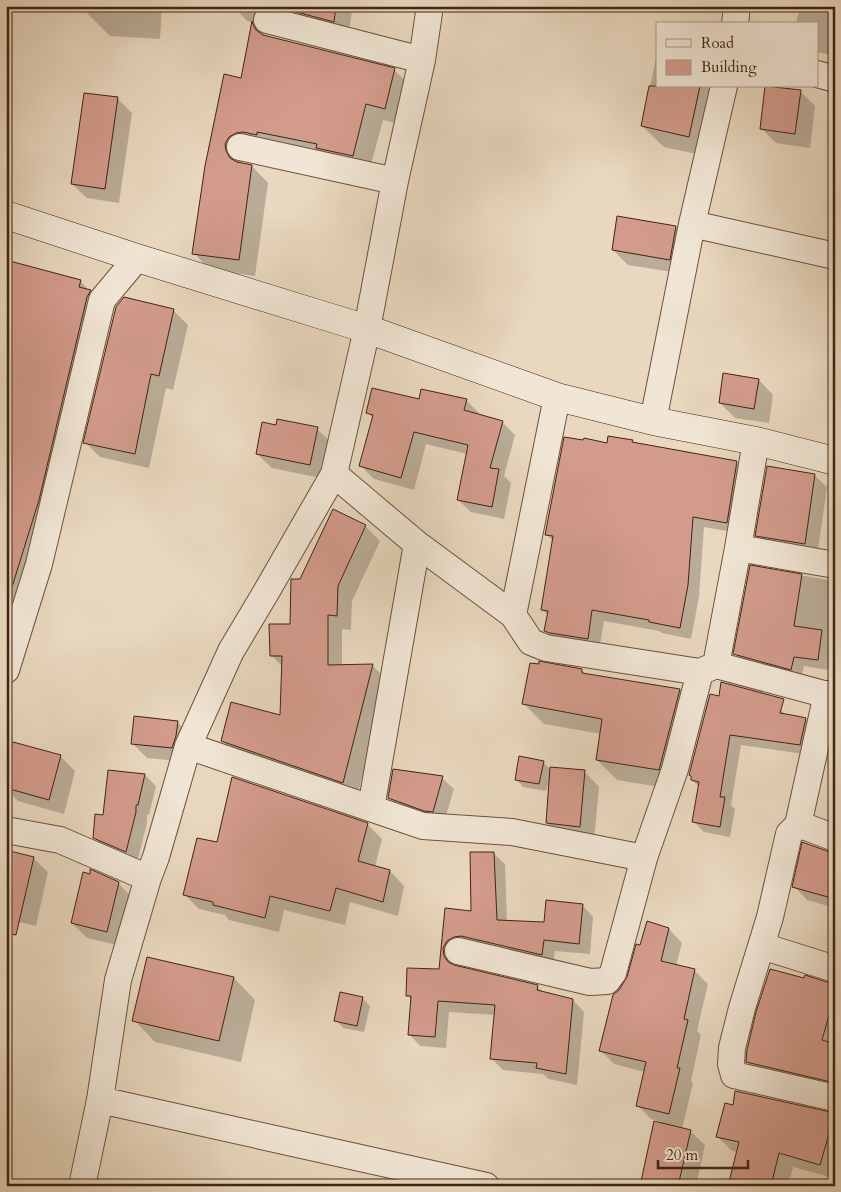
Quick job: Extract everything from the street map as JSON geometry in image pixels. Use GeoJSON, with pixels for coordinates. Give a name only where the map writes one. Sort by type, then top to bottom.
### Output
{"type":"FeatureCollection","features":[{"type":"Feature","properties":{"kind":"main road"},"geometry":{"type":"LineString","coordinates":[[6,215],[137,258],[368,329],[557,397],[653,421],[756,441],[835,461]]}},
{"type":"Feature","properties":{"kind":"street"},"geometry":{"type":"LineString","coordinates":[[82,1186],[100,1100],[118,980],[188,746],[231,651],[334,474],[368,329],[394,181],[422,60],[430,6]]}},
{"type":"Feature","properties":{"kind":"street"},"geometry":{"type":"LineString","coordinates":[[735,22],[737,6]]}},
{"type":"Feature","properties":{"kind":"street"},"geometry":{"type":"LineString","coordinates":[[267,20],[422,60]]}},
{"type":"Feature","properties":{"kind":"street"},"geometry":{"type":"LineString","coordinates":[[818,74],[835,79]]}},
{"type":"Feature","properties":{"kind":"street"},"geometry":{"type":"LineString","coordinates":[[653,421],[692,224],[724,88]]}},
{"type":"Feature","properties":{"kind":"street"},"geometry":{"type":"LineString","coordinates":[[240,147],[394,181]]}},
{"type":"Feature","properties":{"kind":"street"},"geometry":{"type":"LineString","coordinates":[[692,224],[835,256]]}},
{"type":"Feature","properties":{"kind":"street"},"geometry":{"type":"LineString","coordinates":[[6,670],[39,564],[102,300],[137,258]]}},
{"type":"Feature","properties":{"kind":"street"},"geometry":{"type":"LineString","coordinates":[[513,615],[557,397]]}},
{"type":"Feature","properties":{"kind":"street"},"geometry":{"type":"LineString","coordinates":[[458,951],[590,982],[607,981],[613,973],[644,858],[708,669],[738,548],[756,441]]}},
{"type":"Feature","properties":{"kind":"street"},"geometry":{"type":"LineString","coordinates":[[334,474],[417,544],[513,615],[531,642],[546,648],[708,669],[831,696],[798,825],[789,834],[770,917],[742,1008],[732,1048],[731,1064],[734,1075],[835,1098]]}},
{"type":"Feature","properties":{"kind":"street"},"geometry":{"type":"LineString","coordinates":[[371,808],[417,544]]}},
{"type":"Feature","properties":{"kind":"street"},"geometry":{"type":"LineString","coordinates":[[738,548],[835,565]]}},
{"type":"Feature","properties":{"kind":"street"},"geometry":{"type":"LineString","coordinates":[[188,746],[423,826],[512,832],[644,858]]}},
{"type":"Feature","properties":{"kind":"street"},"geometry":{"type":"LineString","coordinates":[[798,825],[835,838]]}},
{"type":"Feature","properties":{"kind":"street"},"geometry":{"type":"LineString","coordinates":[[6,830],[60,840],[148,878]]}},
{"type":"Feature","properties":{"kind":"street"},"geometry":{"type":"LineString","coordinates":[[762,946],[835,969]]}},
{"type":"Feature","properties":{"kind":"street"},"geometry":{"type":"LineString","coordinates":[[100,1100],[486,1186]]}},
{"type":"Feature","properties":{"kind":"building"},"geometry":{"type":"Polygon","coordinates":[[[274,6],[336,6],[334,22],[274,6]]]}},
{"type":"Feature","properties":{"kind":"building"},"geometry":{"type":"Polygon","coordinates":[[[252,21],[256,30],[263,35],[395,68],[385,109],[366,104],[353,156],[316,148],[317,144],[257,132],[257,135],[243,132],[229,137],[225,144],[230,158],[237,162],[252,165],[239,260],[192,254],[205,166],[224,74],[241,78],[252,21]]]}},
{"type":"Feature","properties":{"kind":"building"},"geometry":{"type":"Polygon","coordinates":[[[649,86],[656,86],[656,88],[700,88],[689,137],[641,126],[649,86]]]}},
{"type":"Feature","properties":{"kind":"building"},"geometry":{"type":"Polygon","coordinates":[[[765,88],[801,90],[795,134],[760,129],[765,88]]]}},
{"type":"Feature","properties":{"kind":"building"},"geometry":{"type":"Polygon","coordinates":[[[84,93],[118,97],[105,189],[71,184],[84,93]]]}},
{"type":"Feature","properties":{"kind":"building"},"geometry":{"type":"Polygon","coordinates":[[[617,216],[676,226],[670,260],[612,250],[617,216]]]}},
{"type":"Feature","properties":{"kind":"building"},"geometry":{"type":"Polygon","coordinates":[[[6,260],[81,280],[79,287],[91,290],[87,297],[39,500],[12,587],[6,586],[6,260]]]}},
{"type":"Feature","properties":{"kind":"building"},"geometry":{"type":"Polygon","coordinates":[[[124,297],[174,309],[159,376],[151,374],[135,454],[83,443],[116,307],[124,297]]]}},
{"type":"Feature","properties":{"kind":"building"},"geometry":{"type":"Polygon","coordinates":[[[723,373],[759,379],[754,409],[719,403],[723,373]]]}},
{"type":"Feature","properties":{"kind":"building"},"geometry":{"type":"Polygon","coordinates":[[[372,388],[419,399],[421,389],[467,399],[464,410],[503,421],[490,468],[499,469],[492,507],[457,500],[468,445],[414,432],[401,478],[359,466],[373,415],[366,413],[372,388]]]}},
{"type":"Feature","properties":{"kind":"building"},"geometry":{"type":"Polygon","coordinates":[[[277,419],[318,427],[310,465],[256,454],[262,422],[276,425],[277,419]]]}},
{"type":"Feature","properties":{"kind":"building"},"geometry":{"type":"Polygon","coordinates":[[[608,436],[737,461],[727,523],[693,517],[688,585],[680,628],[649,622],[649,620],[592,610],[588,639],[550,633],[544,631],[548,611],[541,610],[553,536],[545,535],[564,437],[583,440],[584,438],[607,443],[608,436]]]}},
{"type":"Feature","properties":{"kind":"building"},"geometry":{"type":"Polygon","coordinates":[[[767,466],[815,474],[805,544],[755,536],[767,466]]]}},
{"type":"Feature","properties":{"kind":"building"},"geometry":{"type":"Polygon","coordinates":[[[333,509],[366,525],[338,586],[337,616],[328,615],[328,665],[373,664],[343,783],[221,741],[231,702],[280,715],[282,656],[270,656],[269,624],[290,624],[291,579],[300,579],[333,509]]]}},
{"type":"Feature","properties":{"kind":"building"},"geometry":{"type":"Polygon","coordinates":[[[750,565],[802,574],[794,626],[822,630],[818,660],[794,657],[791,670],[733,654],[750,565]]]}},
{"type":"Feature","properties":{"kind":"building"},"geometry":{"type":"Polygon","coordinates":[[[539,661],[582,669],[582,673],[680,689],[659,770],[596,760],[602,719],[522,704],[530,663],[539,664],[539,661]]]}},
{"type":"Feature","properties":{"kind":"building"},"geometry":{"type":"Polygon","coordinates":[[[721,682],[784,699],[780,713],[806,718],[800,745],[730,735],[720,797],[725,797],[720,827],[692,822],[699,782],[691,780],[689,775],[710,694],[719,696],[721,682]]]}},
{"type":"Feature","properties":{"kind":"building"},"geometry":{"type":"Polygon","coordinates":[[[134,716],[178,721],[172,748],[131,744],[134,716]]]}},
{"type":"Feature","properties":{"kind":"building"},"geometry":{"type":"Polygon","coordinates":[[[835,728],[835,750],[830,749],[835,728]]]}},
{"type":"Feature","properties":{"kind":"building"},"geometry":{"type":"Polygon","coordinates":[[[13,742],[61,755],[49,800],[6,788],[6,769],[13,742]]]}},
{"type":"Feature","properties":{"kind":"building"},"geometry":{"type":"Polygon","coordinates":[[[519,756],[544,761],[539,784],[515,780],[519,756]]]}},
{"type":"Feature","properties":{"kind":"building"},"geometry":{"type":"Polygon","coordinates":[[[550,767],[585,770],[580,827],[546,823],[550,767]]]}},
{"type":"Feature","properties":{"kind":"building"},"geometry":{"type":"Polygon","coordinates":[[[393,769],[443,776],[433,812],[424,811],[388,798],[393,769]]]}},
{"type":"Feature","properties":{"kind":"building"},"geometry":{"type":"Polygon","coordinates":[[[108,770],[145,774],[126,852],[93,838],[95,814],[103,815],[108,770]]]}},
{"type":"Feature","properties":{"kind":"building"},"geometry":{"type":"Polygon","coordinates":[[[232,777],[368,823],[358,861],[390,870],[383,902],[336,888],[330,911],[270,896],[265,918],[213,905],[213,902],[183,895],[197,838],[217,842],[232,777]]]}},
{"type":"Feature","properties":{"kind":"building"},"geometry":{"type":"Polygon","coordinates":[[[802,842],[835,853],[835,899],[792,887],[802,842]]]}},
{"type":"Feature","properties":{"kind":"building"},"geometry":{"type":"Polygon","coordinates":[[[6,850],[34,857],[16,935],[6,933],[6,850]]]}},
{"type":"Feature","properties":{"kind":"building"},"geometry":{"type":"Polygon","coordinates":[[[470,852],[494,852],[497,920],[544,922],[546,900],[583,904],[579,944],[544,940],[542,955],[461,936],[447,941],[443,948],[444,956],[448,962],[454,965],[538,985],[537,990],[573,999],[566,1074],[536,1068],[537,1063],[490,1059],[495,1005],[438,1001],[435,1037],[408,1035],[411,996],[406,996],[407,968],[439,969],[445,908],[471,911],[470,852]]]}},
{"type":"Feature","properties":{"kind":"building"},"geometry":{"type":"Polygon","coordinates":[[[90,869],[119,882],[107,932],[71,923],[83,872],[90,874],[90,869]]]}},
{"type":"Feature","properties":{"kind":"building"},"geometry":{"type":"Polygon","coordinates":[[[647,921],[669,928],[661,961],[695,969],[684,1019],[688,1020],[677,1068],[680,1068],[669,1114],[636,1106],[646,1062],[599,1051],[613,995],[619,990],[627,977],[636,944],[640,945],[647,921]]]}},
{"type":"Feature","properties":{"kind":"building"},"geometry":{"type":"Polygon","coordinates":[[[147,957],[234,977],[219,1041],[132,1021],[147,957]]]}},
{"type":"Feature","properties":{"kind":"building"},"geometry":{"type":"Polygon","coordinates":[[[770,969],[804,978],[805,975],[835,984],[835,994],[822,1040],[835,1044],[835,1083],[746,1062],[756,1012],[770,969]]]}},
{"type":"Feature","properties":{"kind":"building"},"geometry":{"type":"Polygon","coordinates":[[[340,992],[363,997],[357,1026],[334,1021],[340,992]]]}},
{"type":"Feature","properties":{"kind":"building"},"geometry":{"type":"Polygon","coordinates":[[[735,1091],[835,1113],[820,1165],[779,1153],[771,1186],[728,1186],[739,1142],[716,1137],[725,1103],[733,1105],[735,1091]]]}},
{"type":"Feature","properties":{"kind":"building"},"geometry":{"type":"Polygon","coordinates":[[[654,1121],[691,1130],[678,1186],[640,1186],[654,1121]]]}}]}
